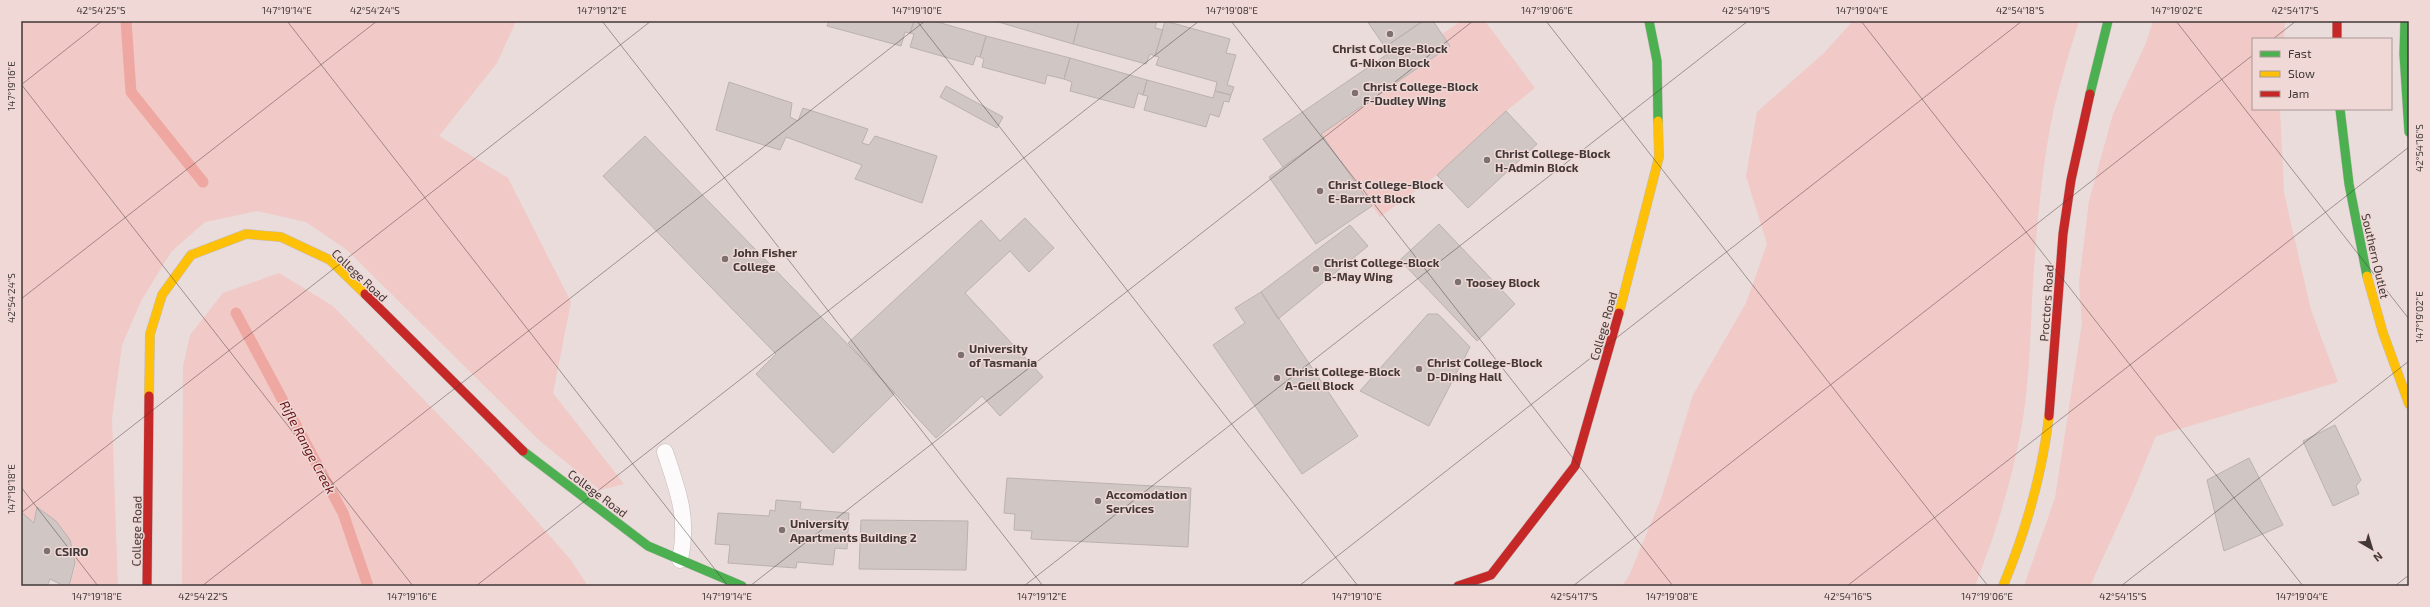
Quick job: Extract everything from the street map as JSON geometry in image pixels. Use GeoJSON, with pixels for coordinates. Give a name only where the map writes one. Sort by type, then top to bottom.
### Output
{"type":"FeatureCollection","features":[{"type":"Feature","properties":{"kind":"main road","name":"College Road"},"geometry":{"type":"LineString","coordinates":[[1458,586],[1491,575],[1575,466],[1629,277],[1659,157],[1657,61],[1649,21]]}},
{"type":"Feature","properties":{"kind":"main road","name":"Proctors Road"},"geometry":{"type":"LineString","coordinates":[[2003,586],[2029,511],[2042,459],[2050,404],[2063,233],[2075,156],[2108,21]]}},
{"type":"Feature","properties":{"kind":"main road"},"geometry":{"type":"LineString","coordinates":[[2337,21],[2337,38]]}},
{"type":"Feature","properties":{"kind":"main road"},"geometry":{"type":"LineString","coordinates":[[2405,21],[2404,54],[2409,132]]}},
{"type":"Feature","properties":{"kind":"main road","name":"Southern Outlet"},"geometry":{"type":"LineString","coordinates":[[2340,110],[2353,211],[2367,274],[2383,335],[2409,404]]}},
{"type":"Feature","properties":{"kind":"main road","name":"College Road"},"geometry":{"type":"LineString","coordinates":[[148,586],[150,334],[162,295],[191,255],[246,234],[282,237],[330,260],[516,445],[648,546],[742,586]]}},
{"type":"Feature","properties":{"kind":"lane"},"geometry":{"type":"LineString","coordinates":[[665,452],[683,506],[684,542],[680,560]]}},
{"type":"Feature","properties":{"kind":"shaded area"},"geometry":{"type":"Polygon","coordinates":[[[21,21],[516,21],[497,63],[439,136],[508,178],[571,302],[553,393],[624,484],[600,490],[540,441],[347,250],[306,222],[257,211],[205,222],[171,252],[141,301],[122,345],[112,418],[118,586],[69,586],[75,565],[74,553],[63,530],[52,518],[38,507],[34,523],[21,512],[21,21]]]}},
{"type":"Feature","properties":{"kind":"shaded area"},"geometry":{"type":"Polygon","coordinates":[[[1461,21],[1485,21],[1535,88],[1506,111],[1437,175],[1380,217],[1321,134],[1450,46],[1442,34],[1461,21]]]}},
{"type":"Feature","properties":{"kind":"shaded area"},"geometry":{"type":"Polygon","coordinates":[[[1853,21],[2079,21],[2054,108],[2044,167],[2034,267],[2027,389],[2021,430],[2002,509],[1975,586],[1622,586],[1629,576],[1661,499],[1693,395],[1746,303],[1767,244],[1746,176],[1757,112],[1824,53],[1853,21]]]}},
{"type":"Feature","properties":{"kind":"shaded area"},"geometry":{"type":"Polygon","coordinates":[[[2153,21],[2285,21],[2284,38],[2252,38],[2252,110],[2280,110],[2284,193],[2311,310],[2338,382],[2156,436],[2130,499],[2090,586],[2024,586],[2055,498],[2082,323],[2079,282],[2089,201],[2113,114],[2146,43],[2153,21]]]}},
{"type":"Feature","properties":{"kind":"shaded area"},"geometry":{"type":"Polygon","coordinates":[[[279,273],[333,306],[491,469],[570,559],[588,586],[182,586],[183,367],[190,335],[223,293],[279,273]]]}},
{"type":"Feature","properties":{"kind":"building"},"geometry":{"type":"Polygon","coordinates":[[[829,21],[914,21],[910,33],[905,32],[901,46],[827,26],[829,21]]]}},
{"type":"Feature","properties":{"kind":"building"},"geometry":{"type":"Polygon","coordinates":[[[914,21],[934,21],[986,36],[980,57],[976,56],[973,65],[910,47],[914,34],[910,33],[914,21]]]}},
{"type":"Feature","properties":{"kind":"building"},"geometry":{"type":"Polygon","coordinates":[[[995,21],[1079,21],[1073,44],[995,21]]]}},
{"type":"Feature","properties":{"kind":"building"},"geometry":{"type":"Polygon","coordinates":[[[1079,21],[1157,21],[1155,28],[1163,30],[1155,56],[1150,54],[1146,64],[1073,44],[1079,21]]]}},
{"type":"Feature","properties":{"kind":"building"},"geometry":{"type":"Polygon","coordinates":[[[1165,21],[1230,39],[1226,53],[1236,55],[1227,85],[1234,87],[1231,95],[1215,91],[1217,82],[1156,65],[1159,57],[1155,56],[1165,21]]]}},
{"type":"Feature","properties":{"kind":"building","name":"Christ College-Block G-Nixon Block"},"geometry":{"type":"Polygon","coordinates":[[[1367,21],[1423,21],[1385,47],[1367,21]]]}},
{"type":"Feature","properties":{"kind":"building","name":"Christ College-Block F-Dudley Wing"},"geometry":{"type":"Polygon","coordinates":[[[1423,21],[1433,21],[1450,46],[1321,134],[1324,138],[1283,167],[1263,139],[1389,53],[1385,47],[1423,21]]]}},
{"type":"Feature","properties":{"kind":"building"},"geometry":{"type":"Polygon","coordinates":[[[986,36],[1070,58],[1064,79],[1047,75],[1045,84],[982,67],[984,59],[980,57],[986,36]]]}},
{"type":"Feature","properties":{"kind":"building"},"geometry":{"type":"Polygon","coordinates":[[[1070,58],[1147,80],[1143,95],[1138,93],[1134,108],[1070,91],[1072,82],[1064,79],[1070,58]]]}},
{"type":"Feature","properties":{"kind":"building"},"geometry":{"type":"Polygon","coordinates":[[[1147,80],[1213,98],[1215,91],[1231,95],[1229,102],[1224,101],[1219,117],[1210,114],[1206,127],[1144,110],[1148,96],[1143,95],[1147,80]]]}},
{"type":"Feature","properties":{"kind":"building"},"geometry":{"type":"Polygon","coordinates":[[[729,82],[792,103],[790,117],[798,121],[803,108],[868,129],[862,143],[869,145],[875,136],[937,156],[922,203],[855,179],[862,165],[786,137],[780,150],[716,130],[729,82]]]}},
{"type":"Feature","properties":{"kind":"building"},"geometry":{"type":"Polygon","coordinates":[[[946,86],[1003,117],[997,128],[940,97],[946,86]]]}},
{"type":"Feature","properties":{"kind":"building","name":"Christ College-Block H-Admin Block"},"geometry":{"type":"Polygon","coordinates":[[[1506,111],[1537,144],[1468,208],[1437,175],[1506,111]]]}},
{"type":"Feature","properties":{"kind":"building","name":"John Fisher College"},"geometry":{"type":"Polygon","coordinates":[[[645,136],[895,393],[833,453],[756,374],[776,354],[603,176],[645,136]]]}},
{"type":"Feature","properties":{"kind":"building","name":"Christ College-Block E-Barrett Block"},"geometry":{"type":"Polygon","coordinates":[[[1324,138],[1372,206],[1316,244],[1269,177],[1324,138]]]}},
{"type":"Feature","properties":{"kind":"building"},"geometry":{"type":"Polygon","coordinates":[[[1025,218],[1054,248],[1029,272],[1010,251],[965,293],[1043,377],[1000,416],[982,396],[936,438],[848,343],[981,220],[1000,241],[1025,218]]]}},
{"type":"Feature","properties":{"kind":"building","name":"Toosey Block"},"geometry":{"type":"Polygon","coordinates":[[[1439,224],[1515,304],[1477,341],[1400,260],[1439,224]]]}},
{"type":"Feature","properties":{"kind":"building","name":"Christ College-Block B-May Wing"},"geometry":{"type":"Polygon","coordinates":[[[1350,225],[1368,246],[1278,319],[1261,292],[1350,225]]]}},
{"type":"Feature","properties":{"kind":"building","name":"Christ College-Block A-Gell Block"},"geometry":{"type":"Polygon","coordinates":[[[1261,292],[1358,436],[1302,474],[1213,345],[1245,323],[1235,308],[1261,292]]]}},
{"type":"Feature","properties":{"kind":"building","name":"Christ College-Block D-Dining Hall"},"geometry":{"type":"Polygon","coordinates":[[[1428,314],[1438,314],[1470,347],[1429,426],[1360,391],[1428,314]]]}},
{"type":"Feature","properties":{"kind":"building"},"geometry":{"type":"Polygon","coordinates":[[[2335,425],[2361,480],[2356,486],[2359,494],[2333,506],[2303,441],[2335,425]]]}},
{"type":"Feature","properties":{"kind":"building"},"geometry":{"type":"Polygon","coordinates":[[[2249,458],[2283,525],[2224,551],[2207,480],[2249,458]]]}},
{"type":"Feature","properties":{"kind":"building","name":"Accomodation Services"},"geometry":{"type":"Polygon","coordinates":[[[1007,478],[1191,488],[1188,547],[1031,539],[1032,531],[1014,530],[1015,514],[1004,513],[1007,478]]]}},
{"type":"Feature","properties":{"kind":"building","name":"University Apartments Building 2"},"geometry":{"type":"Polygon","coordinates":[[[776,500],[801,502],[800,509],[849,513],[847,549],[835,548],[833,565],[797,562],[796,568],[728,563],[730,545],[715,544],[718,513],[769,516],[770,510],[775,511],[776,500]]]}},
{"type":"Feature","properties":{"kind":"building","name":"CSIRO"},"geometry":{"type":"Polygon","coordinates":[[[37,507],[56,521],[70,540],[75,563],[69,586],[64,586],[50,579],[47,586],[21,586],[21,512],[34,523],[37,507]]]}},
{"type":"Feature","properties":{"kind":"building"},"geometry":{"type":"Polygon","coordinates":[[[861,520],[968,521],[966,570],[859,569],[861,520]]]}},
{"type":"Feature","properties":{"kind":"waterway","name":"Rifle Range Creek"},"geometry":{"type":"LineString","coordinates":[[126,21],[131,92],[203,182]]}},
{"type":"Feature","properties":{"kind":"waterway","name":"Rifle Range Creek"},"geometry":{"type":"LineString","coordinates":[[236,313],[343,513],[368,586]]}},
{"type":"Feature","properties":{"kind":"traffic: fast"},"geometry":{"type":"LineString","coordinates":[[1649,21],[1657,61],[1658,121]]}},
{"type":"Feature","properties":{"kind":"traffic: fast"},"geometry":{"type":"LineString","coordinates":[[2090,94],[2108,21]]}},
{"type":"Feature","properties":{"kind":"traffic: fast"},"geometry":{"type":"LineString","coordinates":[[2405,21],[2404,54],[2409,132]]}},
{"type":"Feature","properties":{"kind":"traffic: fast"},"geometry":{"type":"LineString","coordinates":[[2340,110],[2349,184],[2367,276]]}},
{"type":"Feature","properties":{"kind":"traffic: fast"},"geometry":{"type":"LineString","coordinates":[[523,451],[648,546],[742,586]]}},
{"type":"Feature","properties":{"kind":"traffic: slow"},"geometry":{"type":"LineString","coordinates":[[1619,313],[1659,157],[1658,121]]}},
{"type":"Feature","properties":{"kind":"traffic: slow"},"geometry":{"type":"LineString","coordinates":[[149,396],[150,334],[162,295],[191,255],[246,234],[281,237],[330,260],[365,294]]}},
{"type":"Feature","properties":{"kind":"traffic: slow"},"geometry":{"type":"LineString","coordinates":[[2367,276],[2383,333],[2409,404]]}},
{"type":"Feature","properties":{"kind":"traffic: slow"},"geometry":{"type":"LineString","coordinates":[[2003,586],[2019,545],[2032,502],[2042,460],[2049,416]]}},
{"type":"Feature","properties":{"kind":"traffic: jam"},"geometry":{"type":"LineString","coordinates":[[2337,21],[2337,38]]}},
{"type":"Feature","properties":{"kind":"traffic: jam"},"geometry":{"type":"LineString","coordinates":[[2049,416],[2063,234],[2071,180],[2090,94]]}},
{"type":"Feature","properties":{"kind":"traffic: jam"},"geometry":{"type":"LineString","coordinates":[[365,294],[523,451]]}},
{"type":"Feature","properties":{"kind":"traffic: jam"},"geometry":{"type":"LineString","coordinates":[[1458,586],[1491,575],[1575,466],[1619,313]]}},
{"type":"Feature","properties":{"kind":"traffic: jam"},"geometry":{"type":"LineString","coordinates":[[147,586],[149,396]]}},
{"type":"Feature","properties":{"kind":"place","name":"Christ College-Block G-Nixon Block"},"geometry":{"type":"Point","coordinates":[1390,34]}},
{"type":"Feature","properties":{"kind":"place","name":"Christ College-Block F-Dudley Wing"},"geometry":{"type":"Point","coordinates":[1355,93]}},
{"type":"Feature","properties":{"kind":"place","name":"Christ College-Block H-Admin Block"},"geometry":{"type":"Point","coordinates":[1487,160]}},
{"type":"Feature","properties":{"kind":"place","name":"Christ College-Block E-Barrett Block"},"geometry":{"type":"Point","coordinates":[1320,191]}},
{"type":"Feature","properties":{"kind":"place","name":"John Fisher College"},"geometry":{"type":"Point","coordinates":[725,259]}},
{"type":"Feature","properties":{"kind":"place","name":"Christ College-Block B-May Wing"},"geometry":{"type":"Point","coordinates":[1316,269]}},
{"type":"Feature","properties":{"kind":"place","name":"Toosey Block"},"geometry":{"type":"Point","coordinates":[1458,282]}},
{"type":"Feature","properties":{"kind":"place","name":"University of Tasmania"},"geometry":{"type":"Point","coordinates":[961,355]}},
{"type":"Feature","properties":{"kind":"place","name":"Christ College-Block D-Dining Hall"},"geometry":{"type":"Point","coordinates":[1419,369]}},
{"type":"Feature","properties":{"kind":"place","name":"Christ College-Block A-Gell Block"},"geometry":{"type":"Point","coordinates":[1277,378]}},
{"type":"Feature","properties":{"kind":"place","name":"Accomodation Services"},"geometry":{"type":"Point","coordinates":[1098,501]}},
{"type":"Feature","properties":{"kind":"place","name":"University Apartments Building 2"},"geometry":{"type":"Point","coordinates":[782,530]}},
{"type":"Feature","properties":{"kind":"place","name":"CSIRO"},"geometry":{"type":"Point","coordinates":[47,551]}}]}
